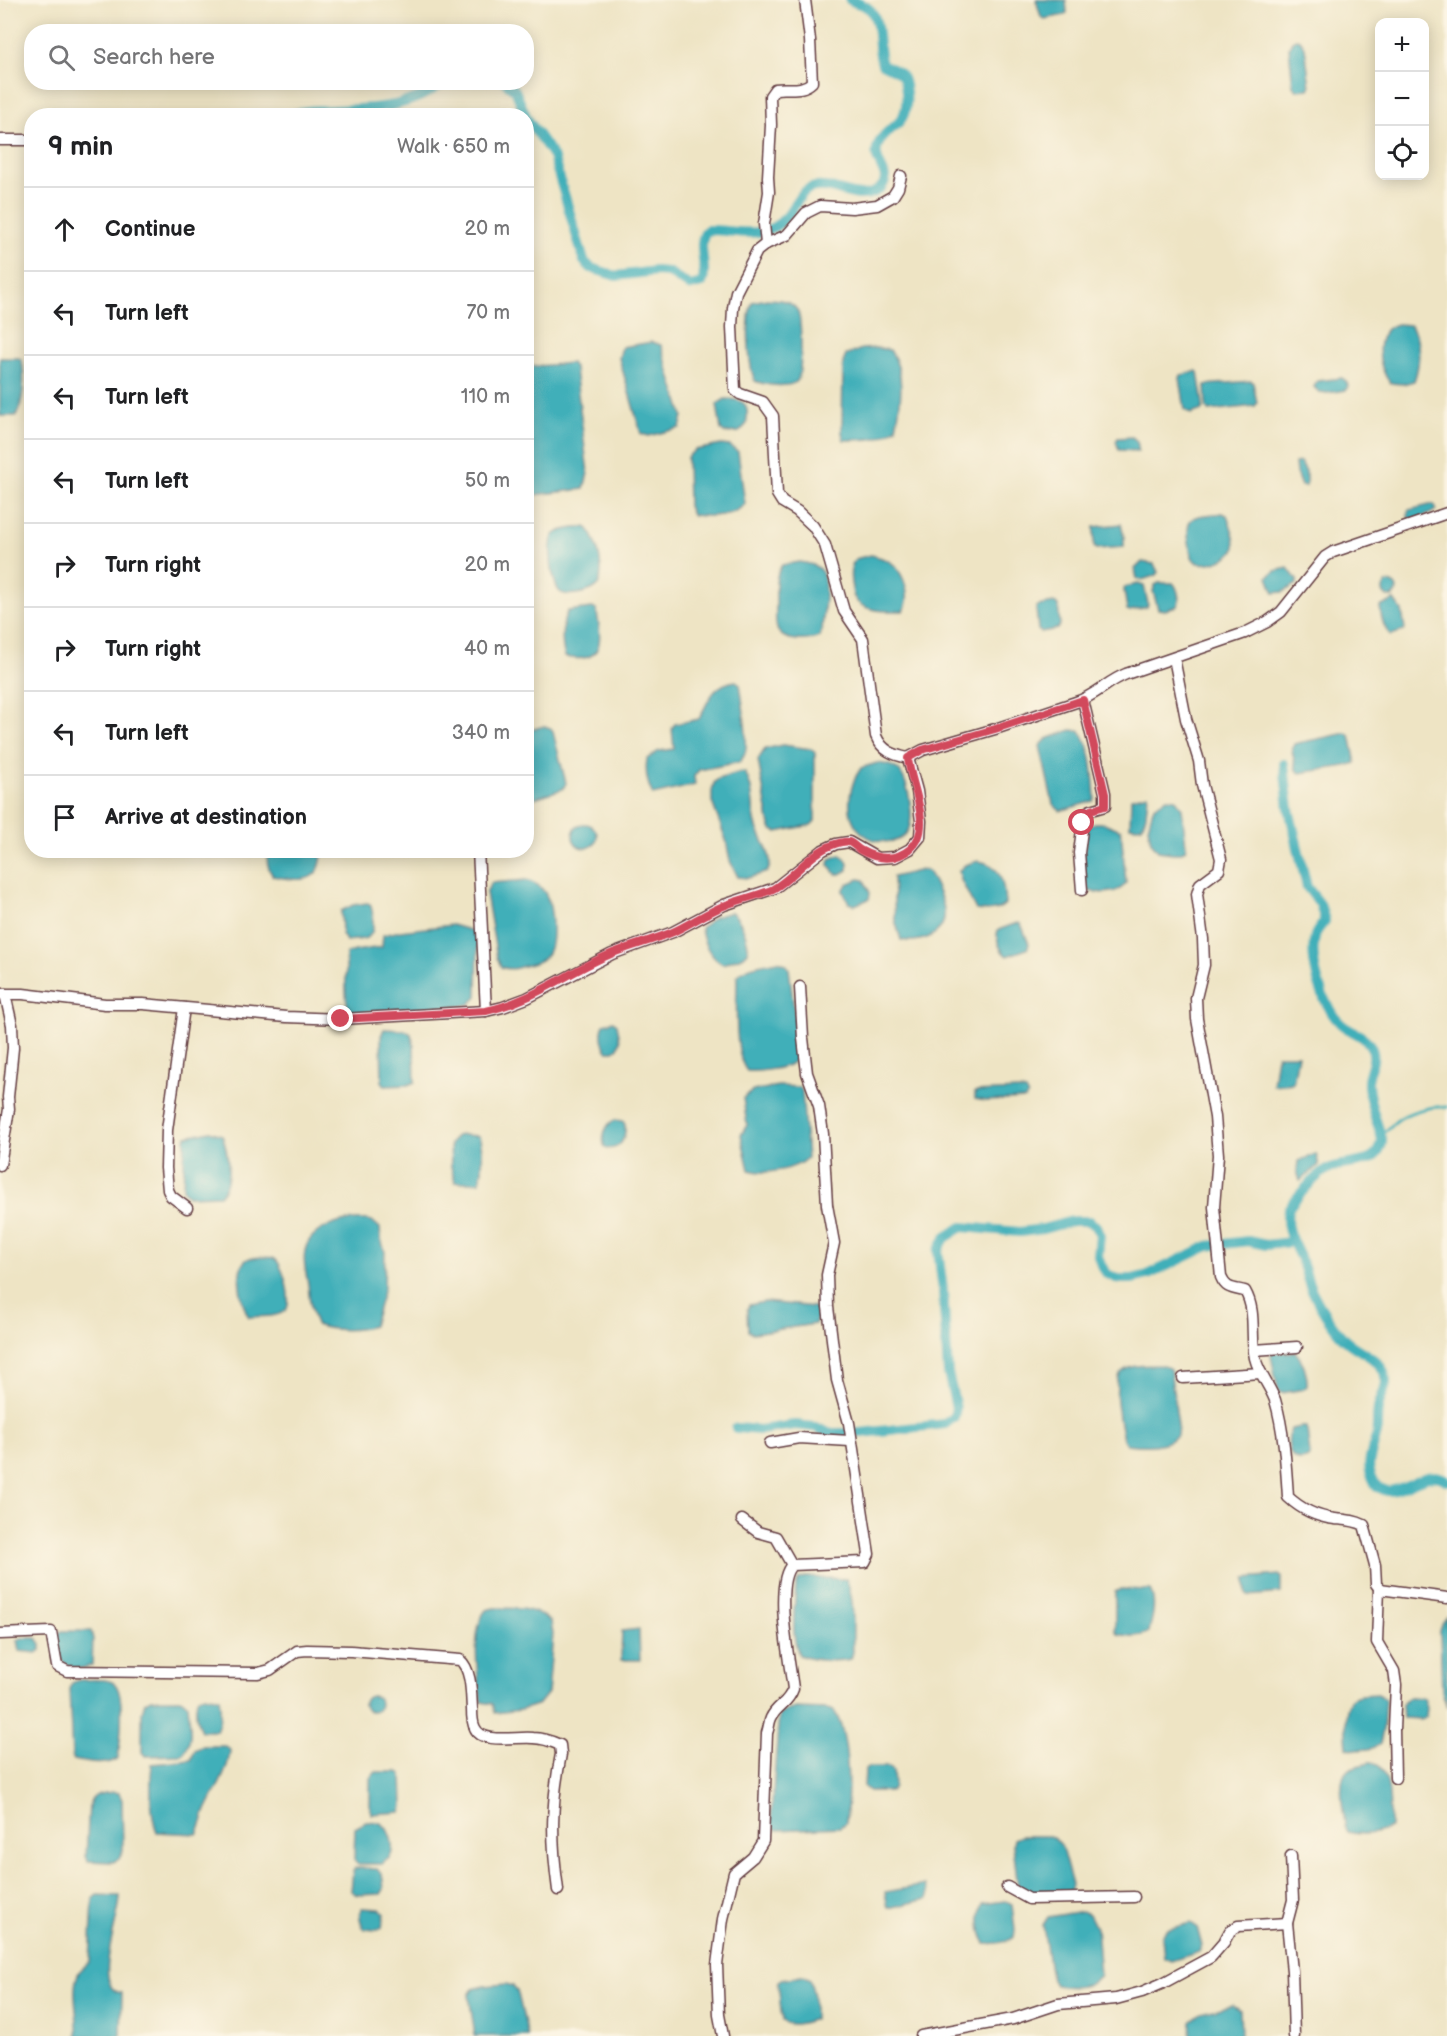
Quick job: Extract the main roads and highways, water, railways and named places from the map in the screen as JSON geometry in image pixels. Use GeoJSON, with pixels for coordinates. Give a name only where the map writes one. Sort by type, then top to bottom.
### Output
{"type":"FeatureCollection","features":[{"type":"Feature","properties":{"kind":"water"},"geometry":{"type":"Polygon","coordinates":[[[1036,0],[1066,0],[1067,13],[1044,19],[1041,17],[1036,0]]]}},
{"type":"Feature","properties":{"kind":"water"},"geometry":{"type":"Polygon","coordinates":[[[1296,39],[1300,40],[1305,47],[1309,89],[1296,90],[1293,86],[1289,47],[1296,39]]]}},
{"type":"Feature","properties":{"kind":"water"},"geometry":{"type":"Polygon","coordinates":[[[767,299],[787,302],[794,306],[799,315],[800,370],[796,382],[792,384],[776,385],[755,381],[749,342],[750,310],[752,302],[767,299]]]}},
{"type":"Feature","properties":{"kind":"water"},"geometry":{"type":"Polygon","coordinates":[[[1397,324],[1410,325],[1418,345],[1419,360],[1414,381],[1403,384],[1390,383],[1382,368],[1379,350],[1384,334],[1397,324]]]}},
{"type":"Feature","properties":{"kind":"water"},"geometry":{"type":"Polygon","coordinates":[[[652,342],[661,345],[683,416],[680,428],[649,436],[641,434],[619,358],[622,347],[652,342]]]}},
{"type":"Feature","properties":{"kind":"water"},"geometry":{"type":"Polygon","coordinates":[[[862,349],[890,350],[898,368],[901,398],[896,428],[877,438],[844,440],[842,433],[843,363],[846,355],[862,349]]]}},
{"type":"Feature","properties":{"kind":"water"},"geometry":{"type":"Polygon","coordinates":[[[0,358],[19,358],[22,361],[23,389],[21,404],[16,416],[0,416],[0,358]]]}},
{"type":"Feature","properties":{"kind":"water"},"geometry":{"type":"Polygon","coordinates":[[[571,363],[575,369],[588,473],[584,489],[534,495],[534,366],[571,363]]]}},
{"type":"Feature","properties":{"kind":"water"},"geometry":{"type":"Polygon","coordinates":[[[1196,371],[1203,404],[1202,410],[1191,414],[1185,410],[1180,378],[1181,375],[1196,371]]]}},
{"type":"Feature","properties":{"kind":"water"},"geometry":{"type":"Polygon","coordinates":[[[1342,378],[1348,386],[1346,390],[1328,393],[1319,392],[1314,387],[1317,381],[1342,378]]]}},
{"type":"Feature","properties":{"kind":"water"},"geometry":{"type":"Polygon","coordinates":[[[1251,381],[1257,403],[1255,406],[1209,411],[1206,408],[1205,385],[1251,381]]]}},
{"type":"Feature","properties":{"kind":"water"},"geometry":{"type":"Polygon","coordinates":[[[725,399],[738,400],[747,408],[746,425],[739,432],[724,433],[721,430],[717,404],[725,399]]]}},
{"type":"Feature","properties":{"kind":"water"},"geometry":{"type":"Polygon","coordinates":[[[1132,437],[1137,443],[1138,451],[1119,450],[1116,441],[1118,438],[1132,437]]]}},
{"type":"Feature","properties":{"kind":"water"},"geometry":{"type":"Polygon","coordinates":[[[721,445],[730,446],[738,452],[745,504],[727,514],[692,515],[688,506],[687,457],[695,450],[721,445]]]}},
{"type":"Feature","properties":{"kind":"water"},"geometry":{"type":"Polygon","coordinates":[[[1300,462],[1306,472],[1306,486],[1301,486],[1296,473],[1295,463],[1300,462]]]}},
{"type":"Feature","properties":{"kind":"water"},"geometry":{"type":"Polygon","coordinates":[[[1433,504],[1436,510],[1430,514],[1414,519],[1408,517],[1409,510],[1433,504]]]}},
{"type":"Feature","properties":{"kind":"water"},"geometry":{"type":"Polygon","coordinates":[[[1222,513],[1227,515],[1232,531],[1235,543],[1233,551],[1224,559],[1210,563],[1195,561],[1190,552],[1188,526],[1190,521],[1199,516],[1222,513]]]}},
{"type":"Feature","properties":{"kind":"water"},"geometry":{"type":"Polygon","coordinates":[[[1121,524],[1124,547],[1097,549],[1094,547],[1094,527],[1121,524]]]}},
{"type":"Feature","properties":{"kind":"water"},"geometry":{"type":"Polygon","coordinates":[[[586,527],[593,536],[599,553],[601,570],[599,584],[587,592],[564,594],[557,588],[553,572],[552,538],[562,531],[586,527]]]}},
{"type":"Feature","properties":{"kind":"water"},"geometry":{"type":"Polygon","coordinates":[[[871,555],[889,561],[901,575],[907,594],[903,611],[869,608],[863,606],[854,597],[851,580],[852,565],[855,559],[871,555]]]}},
{"type":"Feature","properties":{"kind":"water"},"geometry":{"type":"Polygon","coordinates":[[[799,562],[811,564],[819,569],[825,584],[820,637],[809,640],[789,639],[783,636],[779,633],[776,623],[778,574],[782,565],[799,562]]]}},
{"type":"Feature","properties":{"kind":"water"},"geometry":{"type":"Polygon","coordinates":[[[1142,562],[1154,564],[1157,575],[1142,580],[1137,579],[1135,569],[1142,562]]]}},
{"type":"Feature","properties":{"kind":"water"},"geometry":{"type":"Polygon","coordinates":[[[1288,568],[1297,580],[1297,584],[1283,592],[1274,593],[1268,577],[1275,571],[1288,568]]]}},
{"type":"Feature","properties":{"kind":"water"},"geometry":{"type":"Polygon","coordinates":[[[1173,583],[1178,594],[1178,606],[1165,610],[1158,609],[1153,591],[1155,585],[1173,583]]]}},
{"type":"Feature","properties":{"kind":"water"},"geometry":{"type":"Polygon","coordinates":[[[1390,583],[1395,585],[1397,590],[1395,595],[1390,597],[1385,595],[1383,590],[1385,585],[1390,583]]]}},
{"type":"Feature","properties":{"kind":"water"},"geometry":{"type":"Polygon","coordinates":[[[1138,584],[1144,586],[1147,607],[1127,610],[1125,587],[1138,584]]]}},
{"type":"Feature","properties":{"kind":"water"},"geometry":{"type":"Polygon","coordinates":[[[1394,600],[1402,611],[1405,629],[1391,635],[1385,626],[1380,607],[1394,600]]]}},
{"type":"Feature","properties":{"kind":"water"},"geometry":{"type":"Polygon","coordinates":[[[1054,603],[1058,605],[1060,625],[1057,629],[1041,632],[1038,630],[1036,608],[1054,603]]]}},
{"type":"Feature","properties":{"kind":"water"},"geometry":{"type":"Polygon","coordinates":[[[596,609],[600,631],[598,648],[594,654],[587,657],[578,659],[565,657],[562,633],[568,611],[596,609]]]}},
{"type":"Feature","properties":{"kind":"water"},"geometry":{"type":"Polygon","coordinates":[[[736,681],[740,684],[746,740],[745,753],[740,762],[699,770],[694,776],[695,785],[653,795],[647,778],[647,759],[659,751],[674,749],[672,728],[675,724],[699,719],[717,689],[736,681]]]}},
{"type":"Feature","properties":{"kind":"water"},"geometry":{"type":"Polygon","coordinates":[[[544,726],[553,732],[566,783],[563,789],[535,798],[534,798],[534,729],[544,726]]]}},
{"type":"Feature","properties":{"kind":"water"},"geometry":{"type":"Polygon","coordinates":[[[1071,730],[1080,731],[1088,745],[1095,797],[1094,801],[1060,811],[1053,804],[1040,746],[1047,739],[1071,730]]]}},
{"type":"Feature","properties":{"kind":"water"},"geometry":{"type":"Polygon","coordinates":[[[1346,733],[1350,735],[1356,763],[1300,773],[1296,770],[1292,750],[1294,744],[1346,733]]]}},
{"type":"Feature","properties":{"kind":"water"},"geometry":{"type":"Polygon","coordinates":[[[783,745],[811,749],[815,753],[815,821],[811,825],[777,832],[770,826],[758,760],[765,749],[783,745]]]}},
{"type":"Feature","properties":{"kind":"water"},"geometry":{"type":"Polygon","coordinates":[[[877,763],[895,767],[902,774],[908,791],[911,810],[909,828],[905,834],[894,841],[880,841],[861,832],[855,825],[850,809],[853,783],[861,768],[877,763]]]}},
{"type":"Feature","properties":{"kind":"water"},"geometry":{"type":"Polygon","coordinates":[[[741,772],[745,773],[750,785],[756,824],[770,861],[767,872],[748,878],[738,877],[730,861],[726,840],[712,802],[714,783],[718,779],[741,772]]]}},
{"type":"Feature","properties":{"kind":"water"},"geometry":{"type":"Polygon","coordinates":[[[1148,794],[1146,815],[1142,826],[1130,826],[1131,798],[1148,794]]]}},
{"type":"Feature","properties":{"kind":"water"},"geometry":{"type":"Polygon","coordinates":[[[1167,798],[1176,799],[1182,808],[1186,846],[1185,850],[1180,853],[1158,851],[1151,842],[1148,827],[1152,812],[1154,807],[1167,798]]]}},
{"type":"Feature","properties":{"kind":"water"},"geometry":{"type":"Polygon","coordinates":[[[1104,823],[1121,830],[1126,883],[1115,891],[1099,893],[1089,891],[1087,885],[1084,868],[1085,841],[1089,826],[1104,823]]]}},
{"type":"Feature","properties":{"kind":"water"},"geometry":{"type":"Polygon","coordinates":[[[585,824],[593,828],[597,836],[593,844],[585,848],[577,844],[573,836],[577,828],[585,824]]]}},
{"type":"Feature","properties":{"kind":"water"},"geometry":{"type":"Polygon","coordinates":[[[840,855],[847,861],[848,870],[836,874],[829,865],[830,859],[840,855]]]}},
{"type":"Feature","properties":{"kind":"water"},"geometry":{"type":"Polygon","coordinates":[[[268,858],[321,858],[314,875],[300,879],[273,876],[268,858]]]}},
{"type":"Feature","properties":{"kind":"water"},"geometry":{"type":"Polygon","coordinates":[[[978,861],[992,866],[1000,876],[1005,904],[995,910],[976,910],[961,880],[959,871],[965,865],[978,861]]]}},
{"type":"Feature","properties":{"kind":"water"},"geometry":{"type":"Polygon","coordinates":[[[922,870],[928,871],[941,897],[943,924],[929,937],[915,941],[901,940],[895,920],[893,877],[922,870]]]}},
{"type":"Feature","properties":{"kind":"water"},"geometry":{"type":"Polygon","coordinates":[[[859,879],[864,880],[870,893],[869,899],[855,905],[849,903],[843,891],[847,884],[859,879]]]}},
{"type":"Feature","properties":{"kind":"water"},"geometry":{"type":"Polygon","coordinates":[[[526,880],[539,886],[548,899],[552,926],[551,944],[545,957],[540,961],[510,969],[504,968],[501,967],[497,958],[486,893],[491,883],[526,880]]]}},
{"type":"Feature","properties":{"kind":"water"},"geometry":{"type":"Polygon","coordinates":[[[370,904],[373,913],[371,934],[366,938],[346,941],[342,934],[341,911],[353,905],[370,904]]]}},
{"type":"Feature","properties":{"kind":"water"},"geometry":{"type":"Polygon","coordinates":[[[731,912],[744,930],[748,952],[744,956],[723,964],[708,949],[701,928],[714,917],[731,912]]]}},
{"type":"Feature","properties":{"kind":"water"},"geometry":{"type":"Polygon","coordinates":[[[1017,923],[1021,924],[1029,944],[1027,949],[1007,956],[999,944],[998,930],[1017,923]]]}},
{"type":"Feature","properties":{"kind":"water"},"geometry":{"type":"Polygon","coordinates":[[[452,925],[476,932],[478,936],[477,997],[470,1004],[350,1013],[346,992],[346,954],[382,947],[383,935],[452,925]]]}},
{"type":"Feature","properties":{"kind":"water"},"geometry":{"type":"Polygon","coordinates":[[[778,961],[786,964],[789,969],[798,1054],[796,1060],[782,1067],[747,1071],[738,1040],[737,977],[750,967],[778,961]]]}},
{"type":"Feature","properties":{"kind":"water"},"geometry":{"type":"Polygon","coordinates":[[[613,1021],[617,1024],[620,1041],[618,1048],[614,1051],[607,1051],[602,1031],[604,1024],[613,1021]]]}},
{"type":"Feature","properties":{"kind":"water"},"geometry":{"type":"Polygon","coordinates":[[[384,1029],[405,1030],[411,1034],[414,1046],[415,1082],[408,1085],[386,1086],[382,1082],[381,1036],[384,1029]]]}},
{"type":"Feature","properties":{"kind":"water"},"geometry":{"type":"Polygon","coordinates":[[[1277,1055],[1298,1055],[1293,1083],[1273,1085],[1277,1055]]]}},
{"type":"Feature","properties":{"kind":"water"},"geometry":{"type":"Polygon","coordinates":[[[778,1086],[799,1087],[802,1091],[807,1158],[795,1166],[780,1170],[763,1172],[749,1170],[741,1135],[747,1125],[743,1098],[753,1091],[778,1086]]]}},
{"type":"Feature","properties":{"kind":"water"},"geometry":{"type":"Polygon","coordinates":[[[1026,1091],[1028,1095],[1025,1099],[986,1101],[975,1099],[975,1092],[1026,1091]]]}},
{"type":"Feature","properties":{"kind":"water"},"geometry":{"type":"Polygon","coordinates":[[[615,1120],[623,1121],[625,1125],[623,1139],[615,1148],[605,1148],[603,1140],[605,1132],[615,1120]]]}},
{"type":"Feature","properties":{"kind":"water"},"geometry":{"type":"Polygon","coordinates":[[[210,1131],[222,1135],[228,1166],[227,1182],[220,1195],[188,1196],[183,1189],[185,1138],[210,1131]]]}},
{"type":"Feature","properties":{"kind":"water"},"geometry":{"type":"Polygon","coordinates":[[[456,1136],[479,1136],[482,1172],[479,1182],[455,1182],[451,1167],[450,1144],[456,1136]]]}},
{"type":"Feature","properties":{"kind":"water"},"geometry":{"type":"Polygon","coordinates":[[[1316,1154],[1319,1165],[1300,1181],[1297,1171],[1298,1161],[1316,1154]]]}},
{"type":"Feature","properties":{"kind":"water"},"geometry":{"type":"Polygon","coordinates":[[[367,1220],[380,1228],[385,1252],[384,1288],[373,1326],[345,1330],[316,1325],[310,1305],[305,1266],[306,1247],[316,1233],[332,1225],[367,1220]]]}},
{"type":"Feature","properties":{"kind":"water"},"geometry":{"type":"Polygon","coordinates":[[[250,1258],[273,1258],[280,1266],[286,1282],[288,1299],[288,1306],[283,1313],[249,1317],[241,1295],[240,1276],[244,1262],[250,1258]]]}},
{"type":"Feature","properties":{"kind":"water"},"geometry":{"type":"Polygon","coordinates":[[[765,1302],[815,1307],[817,1319],[815,1324],[753,1333],[748,1331],[747,1310],[749,1305],[765,1302]]]}},
{"type":"Feature","properties":{"kind":"water"},"geometry":{"type":"Polygon","coordinates":[[[1295,1352],[1304,1368],[1307,1386],[1304,1389],[1282,1393],[1278,1390],[1271,1356],[1272,1353],[1295,1352]]]}},
{"type":"Feature","properties":{"kind":"water"},"geometry":{"type":"Polygon","coordinates":[[[1164,1365],[1170,1369],[1178,1425],[1177,1435],[1160,1444],[1126,1444],[1123,1439],[1117,1403],[1119,1376],[1127,1368],[1164,1365]]]}},
{"type":"Feature","properties":{"kind":"water"},"geometry":{"type":"Polygon","coordinates":[[[1306,1427],[1307,1430],[1310,1454],[1308,1458],[1302,1460],[1296,1459],[1290,1452],[1288,1441],[1291,1429],[1306,1427]]]}},
{"type":"Feature","properties":{"kind":"water"},"geometry":{"type":"Polygon","coordinates":[[[1281,1576],[1281,1593],[1248,1596],[1246,1594],[1246,1578],[1281,1576]]]}},
{"type":"Feature","properties":{"kind":"water"},"geometry":{"type":"Polygon","coordinates":[[[805,1577],[846,1579],[852,1605],[853,1652],[851,1659],[811,1659],[799,1655],[794,1629],[796,1585],[799,1579],[805,1577]]]}},
{"type":"Feature","properties":{"kind":"water"},"geometry":{"type":"Polygon","coordinates":[[[1121,1589],[1150,1590],[1154,1605],[1149,1632],[1130,1636],[1118,1634],[1115,1630],[1115,1592],[1121,1589]]]}},
{"type":"Feature","properties":{"kind":"water"},"geometry":{"type":"Polygon","coordinates":[[[517,1608],[532,1611],[551,1622],[553,1634],[548,1693],[539,1704],[521,1710],[495,1713],[493,1704],[481,1702],[476,1654],[478,1629],[486,1610],[517,1608]]]}},
{"type":"Feature","properties":{"kind":"water"},"geometry":{"type":"Polygon","coordinates":[[[1447,1617],[1447,1707],[1442,1691],[1440,1631],[1447,1617]]]}},
{"type":"Feature","properties":{"kind":"water"},"geometry":{"type":"Polygon","coordinates":[[[639,1629],[640,1660],[621,1660],[622,1631],[639,1629]]]}},
{"type":"Feature","properties":{"kind":"water"},"geometry":{"type":"Polygon","coordinates":[[[91,1631],[92,1665],[75,1668],[63,1662],[57,1649],[58,1633],[91,1631]]]}},
{"type":"Feature","properties":{"kind":"water"},"geometry":{"type":"Polygon","coordinates":[[[37,1638],[41,1644],[41,1650],[37,1653],[19,1651],[17,1640],[37,1638]]]}},
{"type":"Feature","properties":{"kind":"water"},"geometry":{"type":"Polygon","coordinates":[[[79,1680],[104,1680],[117,1686],[120,1694],[121,1729],[118,1758],[114,1761],[91,1763],[74,1760],[72,1756],[69,1689],[72,1683],[79,1680]]]}},
{"type":"Feature","properties":{"kind":"water"},"geometry":{"type":"Polygon","coordinates":[[[1378,1694],[1385,1700],[1380,1744],[1364,1750],[1347,1747],[1346,1720],[1350,1700],[1359,1695],[1378,1694]]]}},
{"type":"Feature","properties":{"kind":"water"},"geometry":{"type":"Polygon","coordinates":[[[369,1696],[375,1696],[380,1704],[378,1710],[369,1712],[364,1707],[364,1701],[369,1696]]]}},
{"type":"Feature","properties":{"kind":"water"},"geometry":{"type":"Polygon","coordinates":[[[198,1697],[219,1697],[220,1714],[216,1731],[201,1731],[198,1723],[196,1709],[198,1697]]]}},
{"type":"Feature","properties":{"kind":"water"},"geometry":{"type":"Polygon","coordinates":[[[1409,1697],[1424,1698],[1427,1708],[1426,1716],[1422,1719],[1403,1718],[1402,1704],[1409,1697]]]}},
{"type":"Feature","properties":{"kind":"water"},"geometry":{"type":"Polygon","coordinates":[[[151,1699],[181,1699],[188,1705],[190,1738],[182,1755],[145,1756],[142,1752],[142,1712],[145,1702],[151,1699]]]}},
{"type":"Feature","properties":{"kind":"water"},"geometry":{"type":"Polygon","coordinates":[[[796,1708],[834,1711],[839,1721],[846,1749],[848,1781],[846,1822],[840,1827],[778,1830],[772,1827],[779,1715],[796,1708]]]}},
{"type":"Feature","properties":{"kind":"water"},"geometry":{"type":"Polygon","coordinates":[[[203,1746],[225,1746],[230,1751],[224,1773],[199,1831],[197,1834],[157,1832],[152,1808],[152,1764],[191,1760],[195,1750],[203,1746]]]}},
{"type":"Feature","properties":{"kind":"water"},"geometry":{"type":"Polygon","coordinates":[[[1370,1763],[1382,1770],[1386,1779],[1390,1827],[1370,1834],[1348,1832],[1342,1805],[1342,1781],[1348,1770],[1370,1763]]]}},
{"type":"Feature","properties":{"kind":"water"},"geometry":{"type":"Polygon","coordinates":[[[869,1767],[889,1767],[893,1771],[894,1787],[891,1791],[869,1791],[864,1787],[865,1770],[869,1767]]]}},
{"type":"Feature","properties":{"kind":"water"},"geometry":{"type":"Polygon","coordinates":[[[376,1772],[402,1774],[403,1807],[401,1812],[372,1814],[370,1778],[376,1772]]]}},
{"type":"Feature","properties":{"kind":"water"},"geometry":{"type":"Polygon","coordinates":[[[119,1793],[122,1800],[123,1850],[119,1859],[113,1862],[88,1861],[86,1856],[89,1805],[96,1796],[119,1793]]]}},
{"type":"Feature","properties":{"kind":"water"},"geometry":{"type":"Polygon","coordinates":[[[366,1822],[381,1824],[390,1836],[392,1852],[382,1864],[357,1864],[354,1860],[355,1828],[366,1822]]]}},
{"type":"Feature","properties":{"kind":"water"},"geometry":{"type":"Polygon","coordinates":[[[1021,1836],[1049,1836],[1055,1838],[1061,1845],[1072,1885],[1069,1894],[1029,1896],[1018,1889],[1013,1844],[1014,1839],[1021,1836]]]}},
{"type":"Feature","properties":{"kind":"water"},"geometry":{"type":"Polygon","coordinates":[[[355,1868],[377,1869],[382,1873],[384,1889],[381,1894],[357,1895],[351,1891],[355,1868]]]}},
{"type":"Feature","properties":{"kind":"water"},"geometry":{"type":"Polygon","coordinates":[[[925,1885],[928,1899],[888,1908],[885,1892],[925,1885]]]}},
{"type":"Feature","properties":{"kind":"water"},"geometry":{"type":"Polygon","coordinates":[[[98,1895],[120,1896],[109,1951],[108,1979],[113,1989],[122,1993],[121,2036],[77,2036],[76,1979],[79,1972],[90,1961],[93,1899],[98,1895]]]}},
{"type":"Feature","properties":{"kind":"water"},"geometry":{"type":"Polygon","coordinates":[[[1005,1901],[1012,1905],[1014,1937],[1000,1943],[986,1943],[980,1924],[983,1904],[1005,1901]]]}},
{"type":"Feature","properties":{"kind":"water"},"geometry":{"type":"Polygon","coordinates":[[[362,1908],[380,1909],[384,1913],[382,1928],[364,1929],[360,1918],[362,1908]]]}},
{"type":"Feature","properties":{"kind":"water"},"geometry":{"type":"Polygon","coordinates":[[[1082,1911],[1089,1914],[1096,1928],[1100,1975],[1096,1980],[1085,1985],[1068,1987],[1055,1985],[1051,1978],[1043,1925],[1048,1917],[1082,1911]]]}},
{"type":"Feature","properties":{"kind":"water"},"geometry":{"type":"Polygon","coordinates":[[[1191,1923],[1197,1927],[1202,1946],[1199,1952],[1171,1961],[1164,1958],[1162,1936],[1166,1930],[1191,1923]]]}},
{"type":"Feature","properties":{"kind":"water"},"geometry":{"type":"Polygon","coordinates":[[[802,1976],[810,1980],[814,1996],[814,2019],[798,2024],[785,2023],[782,2021],[778,1982],[781,1979],[802,1976]]]}},
{"type":"Feature","properties":{"kind":"water"},"geometry":{"type":"Polygon","coordinates":[[[506,1984],[517,1990],[528,2036],[475,2036],[469,1995],[473,1989],[506,1984]]]}},
{"type":"Feature","properties":{"kind":"water"},"geometry":{"type":"Polygon","coordinates":[[[1232,2005],[1240,2010],[1241,2036],[1190,2036],[1191,2021],[1201,2013],[1232,2005]]]}},
{"type":"Feature","properties":{"kind":"waterway"},"geometry":{"type":"LineString","coordinates":[[534,129],[553,156],[584,261],[591,268],[616,276],[656,271],[668,272],[690,286],[702,283],[704,277],[702,242],[707,230],[744,233],[765,231],[775,227],[784,219],[808,189],[828,187],[862,195],[870,194],[883,185],[885,175],[878,160],[877,149],[880,141],[904,114],[905,85],[902,76],[897,71],[882,64],[877,26],[872,13],[866,7],[850,0]]}},
{"type":"Feature","properties":{"kind":"waterway"},"geometry":{"type":"LineString","coordinates":[[371,108],[404,103],[432,90]]}},
{"type":"Feature","properties":{"kind":"waterway"},"geometry":{"type":"LineString","coordinates":[[515,90],[523,108]]}},
{"type":"Feature","properties":{"kind":"waterway"},"geometry":{"type":"LineString","coordinates":[[1284,764],[1289,809],[1307,887],[1320,904],[1325,921],[1316,934],[1314,946],[1318,982],[1328,1005],[1340,1023],[1366,1040],[1372,1049],[1373,1058],[1368,1080],[1369,1092],[1382,1139],[1376,1155],[1370,1159],[1336,1166],[1321,1173],[1290,1206],[1287,1217],[1288,1229],[1311,1288],[1327,1317],[1344,1339],[1375,1361],[1385,1375],[1386,1383],[1378,1408],[1376,1436],[1369,1462],[1370,1472],[1377,1487],[1387,1491],[1394,1490],[1433,1476],[1447,1481]]}},
{"type":"Feature","properties":{"kind":"waterway"},"geometry":{"type":"LineString","coordinates":[[1381,1135],[1395,1122],[1413,1112],[1427,1108],[1447,1107]]}},
{"type":"Feature","properties":{"kind":"waterway"},"geometry":{"type":"LineString","coordinates":[[736,1428],[760,1430],[795,1425],[815,1427],[830,1433],[861,1433],[945,1424],[954,1417],[956,1408],[948,1373],[938,1251],[945,1238],[962,1227],[1020,1232],[1043,1229],[1072,1221],[1089,1221],[1096,1226],[1100,1235],[1098,1256],[1101,1265],[1107,1274],[1118,1279],[1132,1279],[1148,1275],[1208,1246],[1248,1241],[1266,1245],[1291,1242]]}}]}
